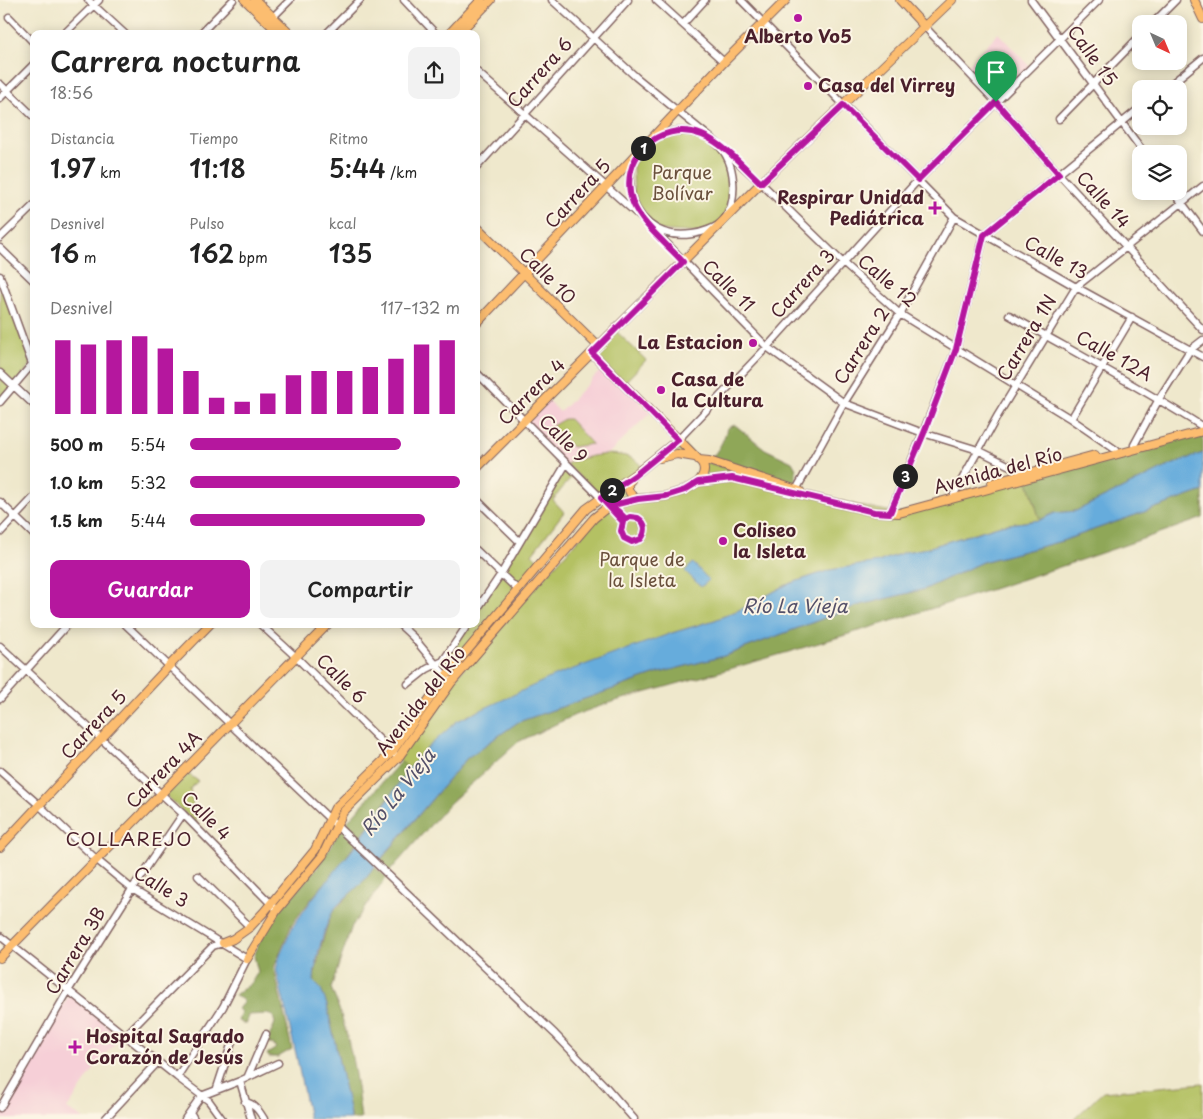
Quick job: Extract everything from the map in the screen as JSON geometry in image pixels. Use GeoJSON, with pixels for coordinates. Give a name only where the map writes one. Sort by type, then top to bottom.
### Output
{"type":"FeatureCollection","features":[{"type":"Feature","properties":{"kind":"main road"},"geometry":{"type":"LineString","coordinates":[[245,0],[276,30]]}},
{"type":"Feature","properties":{"kind":"main road"},"geometry":{"type":"LineString","coordinates":[[255,0],[286,30]]}},
{"type":"Feature","properties":{"kind":"main road"},"geometry":{"type":"LineString","coordinates":[[453,30],[481,0]]}},
{"type":"Feature","properties":{"kind":"main road"},"geometry":{"type":"LineString","coordinates":[[462,30],[491,0]]}},
{"type":"Feature","properties":{"kind":"main road","name":"Carrera 5"},"geometry":{"type":"LineString","coordinates":[[480,320],[724,62],[786,0]]}},
{"type":"Feature","properties":{"kind":"main road","name":"Calle 14"},"geometry":{"type":"LineString","coordinates":[[900,0],[924,27]]}},
{"type":"Feature","properties":{"kind":"main road","name":"Carrera 4"},"geometry":{"type":"LineString","coordinates":[[480,465],[761,183],[952,0]]}},
{"type":"Feature","properties":{"kind":"main road"},"geometry":{"type":"LineString","coordinates":[[1194,0],[1203,19]]}},
{"type":"Feature","properties":{"kind":"main road","name":"Calle 10"},"geometry":{"type":"LineString","coordinates":[[480,230],[598,346]]}},
{"type":"Feature","properties":{"kind":"main road"},"geometry":{"type":"LineString","coordinates":[[592,353],[698,459],[704,471],[704,475],[698,482]]}},
{"type":"Feature","properties":{"kind":"main road","name":"Avenida del Río"},"geometry":{"type":"LineString","coordinates":[[223,943],[250,927],[274,907],[323,855],[338,828],[343,812],[398,758],[451,683],[594,518],[609,506],[638,499],[666,496],[685,490],[698,482],[732,478],[874,512],[899,511],[1024,473],[1203,427]]}},
{"type":"Feature","properties":{"kind":"main road","name":"Avenida del Río"},"geometry":{"type":"LineString","coordinates":[[247,958],[274,907],[314,850],[334,808],[392,752],[446,677],[586,509],[663,456],[678,454],[709,461],[796,490],[877,510],[899,513],[1203,431]]}},
{"type":"Feature","properties":{"kind":"main road","name":"Carrera 3"},"geometry":{"type":"LineString","coordinates":[[655,459],[678,440]]}},
{"type":"Feature","properties":{"kind":"main road","name":"Avenida del Río"},"geometry":{"type":"LineString","coordinates":[[635,476],[655,459]]}},
{"type":"Feature","properties":{"kind":"main road"},"geometry":{"type":"LineString","coordinates":[[635,476],[628,483],[629,491],[631,495],[638,499]]}},
{"type":"Feature","properties":{"kind":"main road","name":"Calle 9"},"geometry":{"type":"LineString","coordinates":[[601,498],[609,506]]}},
{"type":"Feature","properties":{"kind":"main road","name":"Carrera 5"},"geometry":{"type":"LineString","coordinates":[[0,847],[206,628]]}},
{"type":"Feature","properties":{"kind":"main road","name":"Carrera 4A"},"geometry":{"type":"LineString","coordinates":[[0,958],[324,628]]}},
{"type":"Feature","properties":{"kind":"street"},"geometry":{"type":"LineString","coordinates":[[88,0],[96,3],[121,30]]}},
{"type":"Feature","properties":{"kind":"street"},"geometry":{"type":"LineString","coordinates":[[204,30],[233,0]]}},
{"type":"Feature","properties":{"kind":"street"},"geometry":{"type":"LineString","coordinates":[[273,17],[290,0]]}},
{"type":"Feature","properties":{"kind":"street"},"geometry":{"type":"LineString","coordinates":[[330,30],[360,0]]}},
{"type":"Feature","properties":{"kind":"street"},"geometry":{"type":"LineString","coordinates":[[404,0],[432,30]]}},
{"type":"Feature","properties":{"kind":"street","name":"Calle 12"},"geometry":{"type":"LineString","coordinates":[[552,0],[593,38],[718,144],[843,263],[900,314],[1071,419],[1116,450]]}},
{"type":"Feature","properties":{"kind":"street","name":"Carrera 6"},"geometry":{"type":"LineString","coordinates":[[480,163],[628,0]]}},
{"type":"Feature","properties":{"kind":"street"},"geometry":{"type":"LineString","coordinates":[[656,0],[724,62]]}},
{"type":"Feature","properties":{"kind":"street"},"geometry":{"type":"LineString","coordinates":[[683,24],[705,0]]}},
{"type":"Feature","properties":{"kind":"street"},"geometry":{"type":"LineString","coordinates":[[741,0],[763,22]]}},
{"type":"Feature","properties":{"kind":"street","name":"Calle 15"},"geometry":{"type":"LineString","coordinates":[[1031,0],[1061,38],[1138,145]]}},
{"type":"Feature","properties":{"kind":"street","name":"Carrera 3"},"geometry":{"type":"LineString","coordinates":[[678,440],[767,347],[918,180],[1099,0]]}},
{"type":"Feature","properties":{"kind":"street"},"geometry":{"type":"LineString","coordinates":[[1161,15],[1176,0]]}},
{"type":"Feature","properties":{"kind":"street"},"geometry":{"type":"LineString","coordinates":[[68,30],[96,3]]}},
{"type":"Feature","properties":{"kind":"street"},"geometry":{"type":"LineString","coordinates":[[9,17],[30,40]]}},
{"type":"Feature","properties":{"kind":"street","name":"Calle 13"},"geometry":{"type":"LineString","coordinates":[[763,22],[954,217],[1076,287],[1203,356]]}},
{"type":"Feature","properties":{"kind":"street","name":"Calle 14"},"geometry":{"type":"LineString","coordinates":[[924,27],[996,102],[1059,174],[1203,330]]}},
{"type":"Feature","properties":{"kind":"street"},"geometry":{"type":"LineString","coordinates":[[1059,119],[1132,44]]}},
{"type":"Feature","properties":{"kind":"street"},"geometry":{"type":"LineString","coordinates":[[1176,80],[1203,58]]}},
{"type":"Feature","properties":{"kind":"street"},"geometry":{"type":"LineString","coordinates":[[0,98],[30,68]]}},
{"type":"Feature","properties":{"kind":"street","name":"Calle 11"},"geometry":{"type":"LineString","coordinates":[[480,75],[645,221],[767,347],[844,403],[924,433],[978,450],[1024,473]]}},
{"type":"Feature","properties":{"kind":"street"},"geometry":{"type":"LineString","coordinates":[[0,84],[30,113]]}},
{"type":"Feature","properties":{"kind":"street"},"geometry":{"type":"LineString","coordinates":[[890,512],[924,433],[956,349],[984,235],[1132,115]]}},
{"type":"Feature","properties":{"kind":"street"},"geometry":{"type":"LineString","coordinates":[[678,131],[703,135],[718,144],[729,162],[734,183],[731,203],[722,222],[699,233],[682,235],[659,230],[645,221],[634,204],[630,185],[633,165],[643,147],[663,135],[678,131]]}},
{"type":"Feature","properties":{"kind":"street","name":"Carrera 1N"},"geometry":{"type":"LineString","coordinates":[[954,494],[1016,385],[1076,287],[1203,186]]}},
{"type":"Feature","properties":{"kind":"street"},"geometry":{"type":"LineString","coordinates":[[1180,200],[1203,231]]}},
{"type":"Feature","properties":{"kind":"street"},"geometry":{"type":"LineString","coordinates":[[0,238],[30,208]]}},
{"type":"Feature","properties":{"kind":"street","name":"Carrera 2"},"geometry":{"type":"LineString","coordinates":[[796,490],[844,403],[900,314],[954,217]]}},
{"type":"Feature","properties":{"kind":"street"},"geometry":{"type":"LineString","coordinates":[[0,248],[30,277]]}},
{"type":"Feature","properties":{"kind":"street"},"geometry":{"type":"LineString","coordinates":[[0,276],[30,355]]}},
{"type":"Feature","properties":{"kind":"street","name":"Calle 12A"},"geometry":{"type":"LineString","coordinates":[[1009,315],[1159,399],[1203,427]]}},
{"type":"Feature","properties":{"kind":"street"},"geometry":{"type":"LineString","coordinates":[[1071,419],[1132,317]]}},
{"type":"Feature","properties":{"kind":"street"},"geometry":{"type":"LineString","coordinates":[[1134,445],[1159,399],[1190,350],[1203,340]]}},
{"type":"Feature","properties":{"kind":"street"},"geometry":{"type":"LineString","coordinates":[[0,402],[30,366]]}},
{"type":"Feature","properties":{"kind":"street"},"geometry":{"type":"LineString","coordinates":[[0,373],[30,401]]}},
{"type":"Feature","properties":{"kind":"street","name":"Calle 9"},"geometry":{"type":"LineString","coordinates":[[480,376],[601,498]]}},
{"type":"Feature","properties":{"kind":"street"},"geometry":{"type":"LineString","coordinates":[[480,605],[501,574],[566,464]]}},
{"type":"Feature","properties":{"kind":"street"},"geometry":{"type":"LineString","coordinates":[[0,533],[30,501]]}},
{"type":"Feature","properties":{"kind":"street"},"geometry":{"type":"LineString","coordinates":[[0,502],[30,531]]}},
{"type":"Feature","properties":{"kind":"street"},"geometry":{"type":"LineString","coordinates":[[480,503],[519,541]]}},
{"type":"Feature","properties":{"kind":"street","name":"Calle 9"},"geometry":{"type":"LineString","coordinates":[[609,506],[624,521]]}},
{"type":"Feature","properties":{"kind":"street"},"geometry":{"type":"LineString","coordinates":[[480,554],[518,590]]}},
{"type":"Feature","properties":{"kind":"street"},"geometry":{"type":"LineString","coordinates":[[0,699],[64,628]]}},
{"type":"Feature","properties":{"kind":"street"},"geometry":{"type":"LineString","coordinates":[[129,628],[554,1034],[606,1087],[634,1119]]}},
{"type":"Feature","properties":{"kind":"street","name":"Calle 6"},"geometry":{"type":"LineString","coordinates":[[264,628],[398,758]]}},
{"type":"Feature","properties":{"kind":"street"},"geometry":{"type":"LineString","coordinates":[[403,628],[451,683]]}},
{"type":"Feature","properties":{"kind":"street"},"geometry":{"type":"LineString","coordinates":[[408,684],[427,669],[443,662],[465,628]]}},
{"type":"Feature","properties":{"kind":"street","name":"Calle 4"},"geometry":{"type":"LineString","coordinates":[[0,646],[183,814],[274,907]]}},
{"type":"Feature","properties":{"kind":"street","name":"Calle 3"},"geometry":{"type":"LineString","coordinates":[[0,771],[97,860],[132,888],[247,958]]}},
{"type":"Feature","properties":{"kind":"street","name":"Carrera 3B"},"geometry":{"type":"LineString","coordinates":[[0,1108],[68,991],[132,888],[183,814]]}},
{"type":"Feature","properties":{"kind":"street"},"geometry":{"type":"LineString","coordinates":[[198,876],[250,927]]}},
{"type":"Feature","properties":{"kind":"street"},"geometry":{"type":"LineString","coordinates":[[0,936],[200,1096],[209,1101],[222,1119]]}},
{"type":"Feature","properties":{"kind":"street"},"geometry":{"type":"LineString","coordinates":[[125,1036],[213,946],[223,943]]}},
{"type":"Feature","properties":{"kind":"street"},"geometry":{"type":"LineString","coordinates":[[177,1077],[223,1007],[247,958]]}},
{"type":"Feature","properties":{"kind":"street"},"geometry":{"type":"LineString","coordinates":[[248,1076],[266,1034]]}},
{"type":"Feature","properties":{"kind":"street"},"geometry":{"type":"LineString","coordinates":[[217,1088],[234,1036]]}},
{"type":"Feature","properties":{"kind":"street"},"geometry":{"type":"LineString","coordinates":[[105,1119],[158,1062]]}},
{"type":"Feature","properties":{"kind":"street"},"geometry":{"type":"LineString","coordinates":[[185,1119],[200,1096],[217,1088],[240,1081],[278,1063]]}},
{"type":"Feature","properties":{"kind":"street"},"geometry":{"type":"LineString","coordinates":[[240,1081],[251,1119]]}},
{"type":"Feature","properties":{"kind":"street"},"geometry":{"type":"LineString","coordinates":[[245,1102],[258,1109],[264,1119]]}},
{"type":"Feature","properties":{"kind":"street"},"geometry":{"type":"LineString","coordinates":[[190,1112],[194,1119]]}},
{"type":"Feature","properties":{"kind":"shaded area"},"geometry":{"type":"Polygon","coordinates":[[[998,33],[1031,68],[996,102],[964,69],[998,33]]]}},
{"type":"Feature","properties":{"kind":"shaded area"},"geometry":{"type":"Polygon","coordinates":[[[605,366],[650,413],[609,453],[573,460],[566,464],[524,421],[546,398],[560,412],[605,366]]]}},
{"type":"Feature","properties":{"kind":"shaded area","name":"Hospital Sagrado Corazón de Jesús"},"geometry":{"type":"Polygon","coordinates":[[[72,997],[121,1037],[101,1059],[67,1109],[84,1119],[0,1119],[0,1115],[67,998],[72,997]]]}},
{"type":"Feature","properties":{"kind":"green space","name":"Parque Bolívar"},"geometry":{"type":"Polygon","coordinates":[[[678,131],[711,139],[729,162],[733,193],[722,222],[699,233],[659,230],[634,204],[633,165],[656,138],[678,131]]]}},
{"type":"Feature","properties":{"kind":"green space"},"geometry":{"type":"Polygon","coordinates":[[[0,276],[30,358],[30,366],[0,401],[0,276]]]}},
{"type":"Feature","properties":{"kind":"green space"},"geometry":{"type":"Polygon","coordinates":[[[615,330],[646,360],[623,384],[592,353],[615,330]]]}},
{"type":"Feature","properties":{"kind":"green space"},"geometry":{"type":"Polygon","coordinates":[[[564,419],[569,419],[592,444],[572,447],[552,426],[564,419]]]}},
{"type":"Feature","properties":{"kind":"green space"},"geometry":{"type":"Polygon","coordinates":[[[735,425],[765,449],[792,462],[796,469],[796,490],[709,461],[720,446],[727,428],[735,425]]]}},
{"type":"Feature","properties":{"kind":"green space"},"geometry":{"type":"Polygon","coordinates":[[[1203,432],[1203,453],[1171,465],[1076,511],[1055,513],[1040,520],[1027,478],[1203,432]]]}},
{"type":"Feature","properties":{"kind":"green space","name":"Parque de la Isleta"},"geometry":{"type":"Polygon","coordinates":[[[678,440],[697,457],[663,456],[630,480],[631,495],[657,498],[702,479],[699,460],[802,491],[865,507],[899,513],[1027,478],[1040,520],[1001,525],[927,548],[905,552],[878,562],[830,570],[786,585],[746,607],[715,620],[672,633],[467,716],[425,750],[409,769],[398,758],[451,683],[609,505],[566,464],[582,458],[610,454],[628,457],[635,460],[643,468],[678,440]]]}},
{"type":"Feature","properties":{"kind":"green space"},"geometry":{"type":"Polygon","coordinates":[[[560,472],[568,472],[572,476],[553,500],[564,512],[532,554],[541,563],[445,677],[436,665],[465,628],[480,628],[480,604],[560,472]]]}},
{"type":"Feature","properties":{"kind":"green space"},"geometry":{"type":"Polygon","coordinates":[[[1203,491],[1203,518],[902,618],[612,702],[575,715],[518,742],[450,803],[389,872],[379,862],[467,758],[518,722],[659,673],[724,656],[856,606],[925,589],[982,562],[1062,541],[1203,491]]]}},
{"type":"Feature","properties":{"kind":"green space"},"geometry":{"type":"Polygon","coordinates":[[[401,761],[409,769],[339,867],[292,924],[274,968],[292,1049],[278,1057],[269,1057],[267,1054],[275,1049],[276,1046],[267,1042],[275,1023],[273,1016],[267,1014],[248,1015],[247,1023],[238,1021],[241,1012],[238,1009],[244,1001],[235,995],[251,983],[258,972],[254,956],[263,934],[278,912],[317,868],[341,829],[401,761]]]}},
{"type":"Feature","properties":{"kind":"green space"},"geometry":{"type":"Polygon","coordinates":[[[187,773],[198,781],[190,789],[197,825],[164,794],[187,773]]]}},
{"type":"Feature","properties":{"kind":"green space"},"geometry":{"type":"Polygon","coordinates":[[[374,867],[387,877],[352,926],[331,988],[343,1020],[357,1085],[361,1119],[351,1119],[327,1005],[314,982],[314,977],[331,914],[374,867]]]}},
{"type":"Feature","properties":{"kind":"green space"},"geometry":{"type":"Polygon","coordinates":[[[1203,1083],[1203,1119],[1074,1119],[1103,1092],[1203,1083]]]}},
{"type":"Feature","properties":{"kind":"water","name":"Río La Vieja"},"geometry":{"type":"Polygon","coordinates":[[[1203,453],[1203,491],[1062,541],[982,562],[925,589],[856,606],[724,656],[659,673],[518,722],[467,758],[366,878],[336,907],[328,922],[318,954],[314,982],[321,989],[327,1005],[350,1119],[309,1119],[276,969],[280,955],[293,926],[357,844],[409,769],[425,750],[457,721],[554,676],[672,633],[715,620],[746,607],[786,585],[830,570],[878,562],[905,552],[927,548],[1001,525],[1040,520],[1055,513],[1076,511],[1171,465],[1203,453]]]}},
{"type":"Feature","properties":{"kind":"water"},"geometry":{"type":"Polygon","coordinates":[[[693,563],[709,580],[701,587],[685,571],[693,563]]]}},
{"type":"Feature","properties":{"kind":"place","name":"Alberto Vo5"},"geometry":{"type":"Point","coordinates":[798,18]}},
{"type":"Feature","properties":{"kind":"place","name":"Casa del Virrey"},"geometry":{"type":"Point","coordinates":[808,86]}},
{"type":"Feature","properties":{"kind":"place","name":"Respirar Unidad Pediátrica"},"geometry":{"type":"Point","coordinates":[935,208]}},
{"type":"Feature","properties":{"kind":"place","name":"La Estacion"},"geometry":{"type":"Point","coordinates":[753,343]}},
{"type":"Feature","properties":{"kind":"place","name":"Casa de la Cultura"},"geometry":{"type":"Point","coordinates":[661,390]}},
{"type":"Feature","properties":{"kind":"place","name":"Coliseo la Isleta"},"geometry":{"type":"Point","coordinates":[723,541]}},
{"type":"Feature","properties":{"kind":"place","name":"Hospital Sagrado Corazón de Jesús"},"geometry":{"type":"Point","coordinates":[75,1047]}},
{"type":"Feature","properties":{"kind":"district","name":"COLLAREJO"},"geometry":{"type":"Point","coordinates":[129,839]}},
{"type":"Feature","properties":{"kind":"route"},"geometry":{"type":"LineString","coordinates":[[996,102],[1059,174],[984,235],[956,349],[924,433],[890,513],[877,513],[732,478],[698,482],[676,494],[638,499],[609,506],[626,519],[630,517],[638,518],[644,524],[645,532],[641,539],[632,542],[624,538],[621,531],[623,522],[601,498],[634,476],[678,440],[592,353],[683,262],[645,221],[634,204],[631,195],[630,175],[637,156],[643,147],[656,138],[671,132],[687,131],[703,135],[718,144],[761,183],[843,105],[918,180],[996,102]]}}]}
